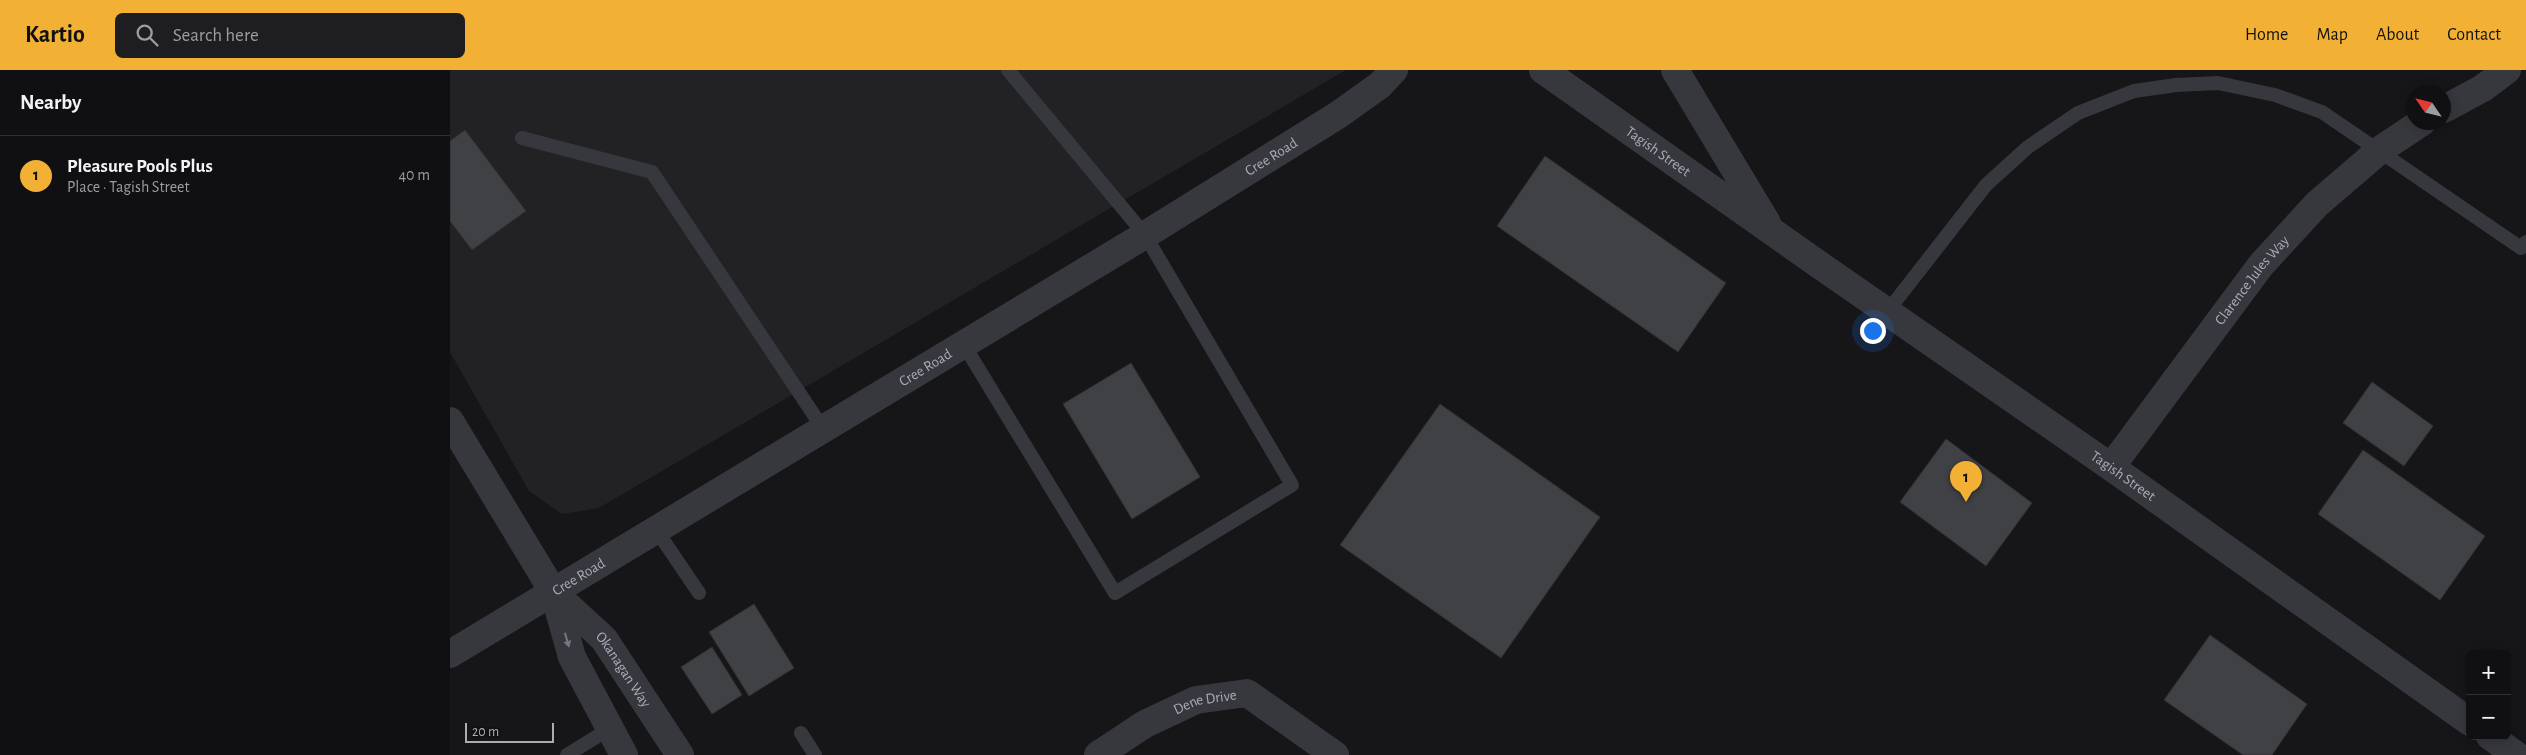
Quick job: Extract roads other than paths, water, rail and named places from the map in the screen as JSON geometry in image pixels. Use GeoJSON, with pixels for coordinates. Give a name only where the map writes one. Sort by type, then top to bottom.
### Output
{"type":"FeatureCollection","features":[{"type":"Feature","properties":{"kind":"street","name":"Cree Road"},"geometry":{"type":"LineString","coordinates":[[450,654],[1145,235],[1338,115],[1380,85],[1394,70]]}},
{"type":"Feature","properties":{"kind":"street","name":"Tagish Street"},"geometry":{"type":"LineString","coordinates":[[1543,70],[1773,233],[2111,467],[2466,719]]}},
{"type":"Feature","properties":{"kind":"street","name":"Tagish Street"},"geometry":{"type":"LineString","coordinates":[[1674,70],[1773,233]]}},
{"type":"Feature","properties":{"kind":"street"},"geometry":{"type":"LineString","coordinates":[[2451,105],[2483,88],[2507,70]]}},
{"type":"Feature","properties":{"kind":"street","name":"Clarence Jules Way"},"geometry":{"type":"LineString","coordinates":[[2111,467],[2261,265],[2317,204],[2380,150],[2410,130]]}},
{"type":"Feature","properties":{"kind":"street","name":"Okanagan Way"},"geometry":{"type":"LineString","coordinates":[[450,421],[554,593],[572,657],[609,730],[624,755]]}},
{"type":"Feature","properties":{"kind":"street","name":"Okanagan Way"},"geometry":{"type":"LineString","coordinates":[[554,593],[604,639],[680,755]]}},
{"type":"Feature","properties":{"kind":"street","name":"Dene Drive"},"geometry":{"type":"LineString","coordinates":[[1098,755],[1145,724],[1196,700],[1247,693],[1335,755]]}},
{"type":"Feature","properties":{"kind":"street"},"geometry":{"type":"LineString","coordinates":[[2495,740],[2516,755]]}},
{"type":"Feature","properties":{"kind":"lane"},"geometry":{"type":"LineString","coordinates":[[964,345],[1115,593],[1292,484],[1145,235],[1008,70]]}},
{"type":"Feature","properties":{"kind":"lane"},"geometry":{"type":"LineString","coordinates":[[1887,312],[1986,185],[2028,147],[2078,113],[2134,91],[2176,85],[2218,83],[2275,95],[2322,112],[2521,248],[2526,242]]}},
{"type":"Feature","properties":{"kind":"lane"},"geometry":{"type":"LineString","coordinates":[[522,138],[652,172],[824,430]]}},
{"type":"Feature","properties":{"kind":"lane"},"geometry":{"type":"LineString","coordinates":[[657,530],[699,593]]}},
{"type":"Feature","properties":{"kind":"lane"},"geometry":{"type":"LineString","coordinates":[[567,755],[609,730]]}},
{"type":"Feature","properties":{"kind":"lane"},"geometry":{"type":"LineString","coordinates":[[801,733],[815,755]]}},
{"type":"Feature","properties":{"kind":"place","name":"Pleasure Pools Plus"},"geometry":{"type":"Point","coordinates":[1966,502]}}]}
